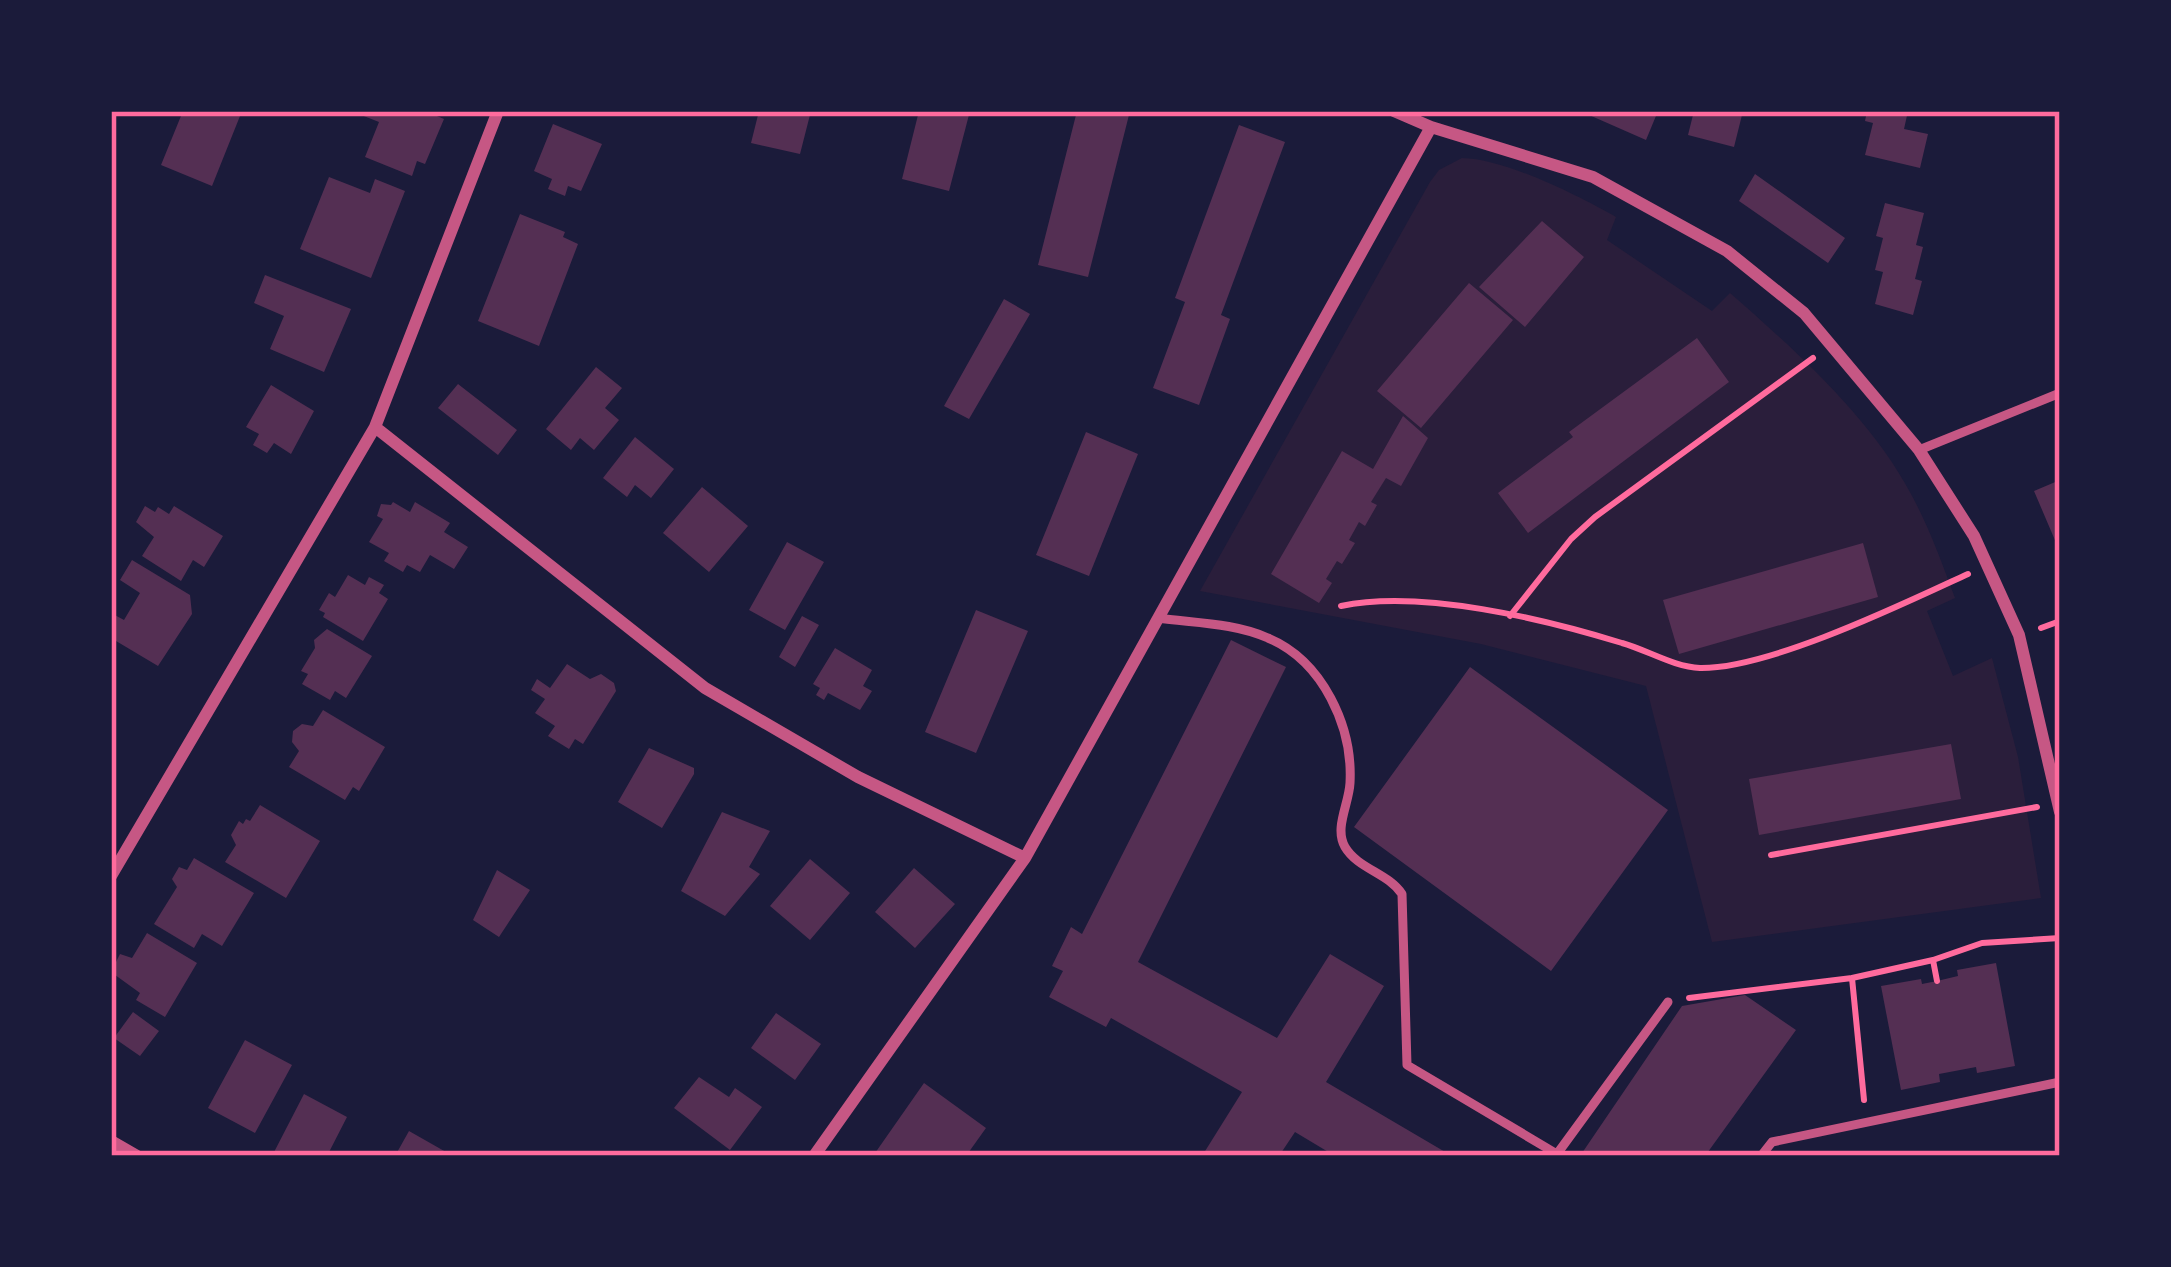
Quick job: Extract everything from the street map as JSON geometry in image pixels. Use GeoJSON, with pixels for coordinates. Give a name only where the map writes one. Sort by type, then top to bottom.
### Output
{"type":"FeatureCollection","features":[{"type":"Feature","properties":{"kind":"street"},"geometry":{"type":"LineString","coordinates":[[111,876],[375,427],[498,111]]}},
{"type":"Feature","properties":{"kind":"street"},"geometry":{"type":"LineString","coordinates":[[1394,111],[1593,177],[1727,250],[1804,313],[1919,450],[1949,492],[1988,566],[2026,655],[2059,807]]}},
{"type":"Feature","properties":{"kind":"street"},"geometry":{"type":"LineString","coordinates":[[814,1156],[1025,858],[1431,127]]}},
{"type":"Feature","properties":{"kind":"street"},"geometry":{"type":"LineString","coordinates":[[375,427],[705,688],[858,777],[1025,858]]}},
{"type":"Feature","properties":{"kind":"street"},"geometry":{"type":"LineString","coordinates":[[111,1141],[137,1156]]}},
{"type":"Feature","properties":{"kind":"lane"},"geometry":{"type":"LineString","coordinates":[[1919,450],[2060,393]]}},
{"type":"Feature","properties":{"kind":"lane"},"geometry":{"type":"LineString","coordinates":[[1158,619],[1241,629],[1272,639],[1304,665],[1337,708],[1351,760],[1341,835],[1358,861],[1395,884],[1402,894],[1407,1065],[1557,1154],[1667,1002]]}},
{"type":"Feature","properties":{"kind":"lane"},"geometry":{"type":"LineString","coordinates":[[1761,1156],[1772,1142],[2060,1082]]}},
{"type":"Feature","properties":{"kind":"path"},"geometry":{"type":"LineString","coordinates":[[1510,616],[1571,539],[1595,517],[1831,346]]}},
{"type":"Feature","properties":{"kind":"path"},"geometry":{"type":"LineString","coordinates":[[1341,607],[1387,600],[1510,616],[1703,668],[1770,654],[1838,630],[1988,566]]}},
{"type":"Feature","properties":{"kind":"path"},"geometry":{"type":"LineString","coordinates":[[1771,855],[2059,807]]}},
{"type":"Feature","properties":{"kind":"path"},"geometry":{"type":"LineString","coordinates":[[1667,1002],[1852,978],[1933,960],[1982,943],[2060,938]]}},
{"type":"Feature","properties":{"kind":"path"},"geometry":{"type":"LineString","coordinates":[[1933,960],[1936,981]]}},
{"type":"Feature","properties":{"kind":"path"},"geometry":{"type":"LineString","coordinates":[[1852,978],[1867,1122]]}},
{"type":"Feature","properties":{"kind":"shaded area"},"geometry":{"type":"Polygon","coordinates":[[[1462,158],[1520,171],[1616,217],[1607,240],[1712,311],[1730,293],[1805,361],[1875,438],[1918,507],[1955,598],[1927,611],[1953,676],[1992,658],[2018,757],[2041,898],[1712,942],[1646,686],[1481,644],[1200,591],[1430,182],[1439,170],[1462,158]]]}},
{"type":"Feature","properties":{"kind":"building"},"geometry":{"type":"Polygon","coordinates":[[[183,111],[242,111],[212,186],[161,165],[183,111]]]}},
{"type":"Feature","properties":{"kind":"building"},"geometry":{"type":"Polygon","coordinates":[[[351,111],[425,111],[444,119],[425,164],[417,161],[412,176],[365,157],[379,122],[351,111]]]}},
{"type":"Feature","properties":{"kind":"building"},"geometry":{"type":"Polygon","coordinates":[[[759,111],[811,111],[800,154],[751,143],[759,111]]]}},
{"type":"Feature","properties":{"kind":"building"},"geometry":{"type":"Polygon","coordinates":[[[919,111],[970,111],[949,191],[902,179],[919,111]]]}},
{"type":"Feature","properties":{"kind":"building"},"geometry":{"type":"Polygon","coordinates":[[[1077,111],[1130,111],[1088,277],[1038,265],[1077,111]]]}},
{"type":"Feature","properties":{"kind":"building"},"geometry":{"type":"Polygon","coordinates":[[[1580,111],[1658,111],[1646,140],[1580,111]]]}},
{"type":"Feature","properties":{"kind":"building"},"geometry":{"type":"Polygon","coordinates":[[[1694,111],[1743,111],[1734,147],[1688,135],[1694,111]]]}},
{"type":"Feature","properties":{"kind":"building"},"geometry":{"type":"Polygon","coordinates":[[[1867,111],[1908,111],[1904,129],[1928,134],[1920,168],[1865,155],[1873,123],[1865,121],[1867,111]]]}},
{"type":"Feature","properties":{"kind":"building"},"geometry":{"type":"Polygon","coordinates":[[[553,124],[602,144],[581,191],[568,186],[565,196],[548,189],[552,179],[534,171],[553,124]]]}},
{"type":"Feature","properties":{"kind":"building"},"geometry":{"type":"Polygon","coordinates":[[[1239,125],[1285,142],[1221,315],[1230,319],[1199,405],[1153,388],[1185,302],[1175,298],[1239,125]]]}},
{"type":"Feature","properties":{"kind":"building"},"geometry":{"type":"Polygon","coordinates":[[[1755,174],[1845,238],[1828,263],[1739,201],[1755,174]]]}},
{"type":"Feature","properties":{"kind":"building"},"geometry":{"type":"Polygon","coordinates":[[[329,177],[370,193],[375,179],[405,191],[371,278],[300,249],[329,177]]]}},
{"type":"Feature","properties":{"kind":"building"},"geometry":{"type":"Polygon","coordinates":[[[1885,203],[1924,213],[1916,245],[1923,247],[1915,279],[1922,281],[1913,315],[1875,304],[1883,272],[1875,270],[1883,238],[1876,236],[1885,203]]]}},
{"type":"Feature","properties":{"kind":"building"},"geometry":{"type":"Polygon","coordinates":[[[520,214],[565,232],[563,237],[578,244],[539,346],[478,321],[520,214]]]}},
{"type":"Feature","properties":{"kind":"building"},"geometry":{"type":"Polygon","coordinates":[[[1542,221],[1584,257],[1525,327],[1479,287],[1542,221]]]}},
{"type":"Feature","properties":{"kind":"building"},"geometry":{"type":"Polygon","coordinates":[[[265,275],[351,309],[324,372],[270,349],[284,316],[254,303],[265,275]]]}},
{"type":"Feature","properties":{"kind":"building"},"geometry":{"type":"Polygon","coordinates":[[[1469,283],[1513,320],[1421,428],[1377,391],[1469,283]]]}},
{"type":"Feature","properties":{"kind":"building"},"geometry":{"type":"Polygon","coordinates":[[[1004,299],[1030,314],[969,419],[944,406],[1004,299]]]}},
{"type":"Feature","properties":{"kind":"building"},"geometry":{"type":"Polygon","coordinates":[[[1697,338],[1729,382],[1528,533],[1498,493],[1573,437],[1569,432],[1697,338]]]}},
{"type":"Feature","properties":{"kind":"building"},"geometry":{"type":"Polygon","coordinates":[[[596,367],[622,388],[605,408],[619,420],[594,450],[580,438],[571,450],[546,429],[596,367]]]}},
{"type":"Feature","properties":{"kind":"building"},"geometry":{"type":"Polygon","coordinates":[[[458,384],[517,430],[498,455],[438,408],[458,384]]]}},
{"type":"Feature","properties":{"kind":"building"},"geometry":{"type":"Polygon","coordinates":[[[271,385],[314,411],[291,454],[274,443],[267,453],[253,445],[259,434],[246,427],[271,385]]]}},
{"type":"Feature","properties":{"kind":"building"},"geometry":{"type":"Polygon","coordinates":[[[1403,416],[1428,438],[1401,486],[1386,478],[1371,502],[1377,505],[1365,526],[1359,522],[1349,540],[1355,543],[1326,579],[1332,583],[1319,603],[1271,574],[1342,451],[1373,469],[1403,416]]]}},
{"type":"Feature","properties":{"kind":"building"},"geometry":{"type":"Polygon","coordinates":[[[1086,432],[1138,454],[1089,576],[1036,555],[1086,432]]]}},
{"type":"Feature","properties":{"kind":"building"},"geometry":{"type":"Polygon","coordinates":[[[635,437],[674,469],[651,498],[635,485],[627,497],[603,478],[635,437]]]}},
{"type":"Feature","properties":{"kind":"building"},"geometry":{"type":"Polygon","coordinates":[[[2060,480],[2060,552],[2034,491],[2060,480]]]}},
{"type":"Feature","properties":{"kind":"building"},"geometry":{"type":"Polygon","coordinates":[[[702,487],[748,526],[709,572],[663,533],[702,487]]]}},
{"type":"Feature","properties":{"kind":"building"},"geometry":{"type":"Polygon","coordinates":[[[393,502],[410,512],[415,502],[450,523],[444,532],[468,547],[454,569],[430,555],[420,572],[407,565],[403,572],[384,561],[389,553],[369,542],[383,519],[377,516],[381,504],[393,502]]]}},
{"type":"Feature","properties":{"kind":"building"},"geometry":{"type":"Polygon","coordinates":[[[145,506],[169,514],[174,506],[223,536],[204,567],[193,560],[181,581],[142,556],[154,537],[136,522],[145,506]]]}},
{"type":"Feature","properties":{"kind":"building"},"geometry":{"type":"Polygon","coordinates":[[[787,542],[824,562],[785,630],[749,610],[787,542]]]}},
{"type":"Feature","properties":{"kind":"building"},"geometry":{"type":"Polygon","coordinates":[[[1863,543],[1878,597],[1679,654],[1663,600],[1863,543]]]}},
{"type":"Feature","properties":{"kind":"building"},"geometry":{"type":"Polygon","coordinates":[[[132,560],[190,595],[192,614],[158,666],[111,638],[111,613],[124,620],[140,593],[120,580],[132,560]]]}},
{"type":"Feature","properties":{"kind":"building"},"geometry":{"type":"Polygon","coordinates":[[[348,575],[365,585],[369,577],[384,585],[379,593],[388,599],[363,641],[319,610],[329,593],[335,597],[348,575]]]}},
{"type":"Feature","properties":{"kind":"building"},"geometry":{"type":"Polygon","coordinates":[[[976,610],[1028,631],[976,753],[925,732],[976,610]]]}},
{"type":"Feature","properties":{"kind":"building"},"geometry":{"type":"Polygon","coordinates":[[[802,616],[819,625],[795,667],[779,657],[802,616]]]}},
{"type":"Feature","properties":{"kind":"building"},"geometry":{"type":"Polygon","coordinates":[[[327,629],[372,656],[346,698],[335,691],[330,700],[302,684],[308,674],[301,671],[315,648],[314,640],[327,629]]]}},
{"type":"Feature","properties":{"kind":"building"},"geometry":{"type":"Polygon","coordinates":[[[1231,640],[1286,667],[1138,962],[1277,1038],[1330,954],[1384,986],[1326,1082],[1452,1156],[1335,1156],[1295,1132],[1279,1156],[1202,1156],[1242,1092],[1111,1018],[1106,1027],[1049,997],[1063,971],[1052,966],[1071,927],[1082,934],[1231,640]]]}},
{"type":"Feature","properties":{"kind":"building"},"geometry":{"type":"Polygon","coordinates":[[[835,648],[872,670],[863,686],[872,691],[860,710],[828,693],[824,700],[816,695],[820,688],[813,684],[835,648]]]}},
{"type":"Feature","properties":{"kind":"building"},"geometry":{"type":"Polygon","coordinates":[[[567,664],[590,679],[601,674],[614,683],[616,691],[583,744],[575,739],[569,749],[548,736],[555,726],[535,713],[545,699],[531,690],[537,679],[550,688],[567,664]]]}},
{"type":"Feature","properties":{"kind":"building"},"geometry":{"type":"Polygon","coordinates":[[[1470,667],[1668,810],[1551,971],[1354,827],[1470,667]]]}},
{"type":"Feature","properties":{"kind":"building"},"geometry":{"type":"Polygon","coordinates":[[[323,710],[385,747],[359,791],[353,787],[345,800],[289,767],[299,751],[292,742],[293,731],[302,724],[313,726],[323,710]]]}},
{"type":"Feature","properties":{"kind":"building"},"geometry":{"type":"Polygon","coordinates":[[[1951,744],[1961,799],[1759,835],[1749,779],[1951,744]]]}},
{"type":"Feature","properties":{"kind":"building"},"geometry":{"type":"Polygon","coordinates":[[[649,748],[694,768],[662,828],[618,802],[649,748]]]}},
{"type":"Feature","properties":{"kind":"building"},"geometry":{"type":"Polygon","coordinates":[[[260,805],[320,841],[286,898],[225,862],[236,845],[231,835],[239,821],[250,821],[260,805]]]}},
{"type":"Feature","properties":{"kind":"building"},"geometry":{"type":"Polygon","coordinates":[[[722,812],[770,831],[749,867],[760,874],[725,916],[681,891],[722,812]]]}},
{"type":"Feature","properties":{"kind":"building"},"geometry":{"type":"Polygon","coordinates":[[[194,858],[254,893],[222,946],[202,934],[194,948],[154,924],[177,887],[172,879],[179,867],[187,870],[194,858]]]}},
{"type":"Feature","properties":{"kind":"building"},"geometry":{"type":"Polygon","coordinates":[[[810,859],[850,893],[810,940],[770,906],[810,859]]]}},
{"type":"Feature","properties":{"kind":"building"},"geometry":{"type":"Polygon","coordinates":[[[914,868],[955,904],[915,948],[875,912],[914,868]]]}},
{"type":"Feature","properties":{"kind":"building"},"geometry":{"type":"Polygon","coordinates":[[[497,870],[530,890],[499,937],[473,920],[497,870]]]}},
{"type":"Feature","properties":{"kind":"building"},"geometry":{"type":"Polygon","coordinates":[[[147,933],[197,963],[165,1017],[136,1000],[140,993],[111,972],[120,954],[132,958],[147,933]]]}},
{"type":"Feature","properties":{"kind":"building"},"geometry":{"type":"Polygon","coordinates":[[[1996,963],[2015,1066],[1939,1074],[1940,1082],[1901,1090],[1881,986],[1937,981],[1958,976],[1957,970],[1996,963]]]}},
{"type":"Feature","properties":{"kind":"building"},"geometry":{"type":"Polygon","coordinates":[[[1745,995],[1796,1030],[1705,1156],[1580,1156],[1682,1006],[1745,995]]]}},
{"type":"Feature","properties":{"kind":"building"},"geometry":{"type":"Polygon","coordinates":[[[133,1012],[159,1031],[140,1056],[114,1038],[133,1012]]]}},
{"type":"Feature","properties":{"kind":"building"},"geometry":{"type":"Polygon","coordinates":[[[776,1013],[821,1044],[795,1080],[751,1048],[776,1013]]]}},
{"type":"Feature","properties":{"kind":"building"},"geometry":{"type":"Polygon","coordinates":[[[245,1040],[292,1065],[255,1133],[208,1108],[245,1040]]]}},
{"type":"Feature","properties":{"kind":"building"},"geometry":{"type":"Polygon","coordinates":[[[699,1077],[729,1097],[735,1088],[762,1107],[730,1150],[674,1108],[699,1077]]]}},
{"type":"Feature","properties":{"kind":"building"},"geometry":{"type":"Polygon","coordinates":[[[924,1083],[986,1128],[966,1156],[873,1156],[924,1083]]]}},
{"type":"Feature","properties":{"kind":"building"},"geometry":{"type":"Polygon","coordinates":[[[304,1094],[347,1117],[327,1156],[272,1156],[304,1094]]]}},
{"type":"Feature","properties":{"kind":"building"},"geometry":{"type":"Polygon","coordinates":[[[409,1131],[453,1156],[395,1156],[409,1131]]]}}]}
